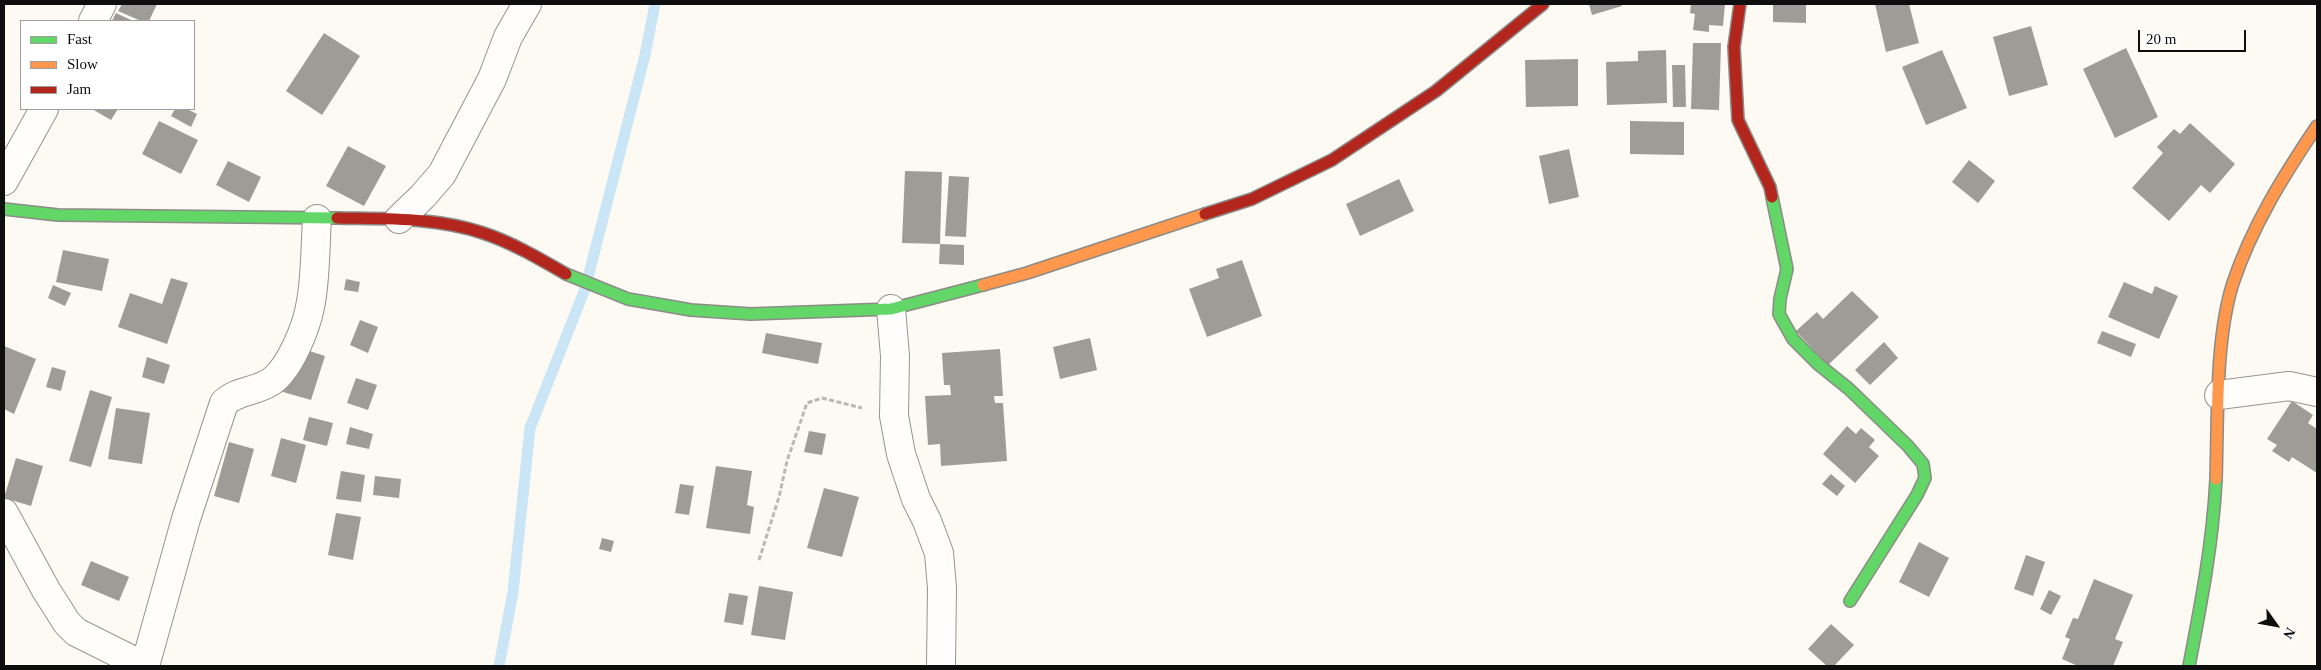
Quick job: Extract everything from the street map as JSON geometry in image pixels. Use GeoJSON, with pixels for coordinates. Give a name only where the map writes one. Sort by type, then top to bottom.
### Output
{"type":"FeatureCollection","features":[{"type":"Feature","properties":{"kind":"street"},"geometry":{"type":"LineString","coordinates":[[94,20],[102,4]]}},
{"type":"Feature","properties":{"kind":"street"},"geometry":{"type":"LineString","coordinates":[[399,219],[442,174],[492,79],[508,36],[527,4]]}},
{"type":"Feature","properties":{"kind":"street"},"geometry":{"type":"LineString","coordinates":[[1740,4],[1734,47],[1738,120],[1770,187],[1779,229],[1787,269],[1779,314],[1793,339],[1818,364],[1850,389],[1908,446],[1923,464],[1924,478],[1917,495],[1850,601]]}},
{"type":"Feature","properties":{"kind":"street"},"geometry":{"type":"LineString","coordinates":[[4,209],[58,215],[399,219],[442,223],[483,233],[540,259],[570,276],[628,299],[691,310],[751,314],[891,310],[1027,273],[1252,199],[1332,160],[1420,101],[1436,90],[1536,5]]}},
{"type":"Feature","properties":{"kind":"street"},"geometry":{"type":"LineString","coordinates":[[4,181],[43,110]]}},
{"type":"Feature","properties":{"kind":"street"},"geometry":{"type":"LineString","coordinates":[[2189,666],[2201,606],[2214,514],[2222,340],[2233,284],[2253,234],[2284,175],[2317,126]]}},
{"type":"Feature","properties":{"kind":"street"},"geometry":{"type":"LineString","coordinates":[[4,513],[13,543],[67,623],[76,632],[145,666],[186,519],[224,403],[231,396],[272,381],[286,365],[300,337],[310,307],[317,219]]}},
{"type":"Feature","properties":{"kind":"street"},"geometry":{"type":"LineString","coordinates":[[891,310],[895,356],[894,416],[901,454],[916,499],[939,553],[942,588],[941,666]]}},
{"type":"Feature","properties":{"kind":"street"},"geometry":{"type":"LineString","coordinates":[[2219,395],[2289,386],[2317,392]]}},
{"type":"Feature","properties":{"kind":"path"},"geometry":{"type":"LineString","coordinates":[[759,560],[779,497],[787,461],[806,403],[822,398],[894,416]]}},
{"type":"Feature","properties":{"kind":"building"},"geometry":{"type":"Polygon","coordinates":[[[122,4],[157,4],[149,20],[139,20],[118,11],[122,4]]]}},
{"type":"Feature","properties":{"kind":"building"},"geometry":{"type":"Polygon","coordinates":[[[1589,4],[1621,4],[1622,6],[1592,15],[1589,4]]]}},
{"type":"Feature","properties":{"kind":"building"},"geometry":{"type":"Polygon","coordinates":[[[1691,4],[1725,4],[1723,26],[1709,25],[1709,32],[1693,30],[1695,14],[1690,13],[1691,4]]]}},
{"type":"Feature","properties":{"kind":"building"},"geometry":{"type":"Polygon","coordinates":[[[1773,4],[1806,4],[1806,23],[1773,22],[1773,4]]]}},
{"type":"Feature","properties":{"kind":"building"},"geometry":{"type":"Polygon","coordinates":[[[1875,4],[1909,4],[1919,43],[1886,52],[1875,4]]]}},
{"type":"Feature","properties":{"kind":"building"},"geometry":{"type":"Polygon","coordinates":[[[116,13],[131,20],[112,20],[116,13]]]}},
{"type":"Feature","properties":{"kind":"building"},"geometry":{"type":"Polygon","coordinates":[[[2031,26],[2048,85],[2009,96],[1993,37],[2031,26]]]}},
{"type":"Feature","properties":{"kind":"building"},"geometry":{"type":"Polygon","coordinates":[[[324,33],[360,56],[322,115],[286,91],[324,33]]]}},
{"type":"Feature","properties":{"kind":"building"},"geometry":{"type":"Polygon","coordinates":[[[1693,43],[1721,43],[1719,110],[1691,109],[1693,43]]]}},
{"type":"Feature","properties":{"kind":"building"},"geometry":{"type":"Polygon","coordinates":[[[2126,48],[2158,117],[2115,138],[2083,69],[2126,48]]]}},
{"type":"Feature","properties":{"kind":"building"},"geometry":{"type":"Polygon","coordinates":[[[1666,50],[1667,103],[1607,105],[1606,62],[1638,61],[1638,51],[1666,50]]]}},
{"type":"Feature","properties":{"kind":"building"},"geometry":{"type":"Polygon","coordinates":[[[1942,50],[1967,108],[1926,125],[1902,67],[1942,50]]]}},
{"type":"Feature","properties":{"kind":"building"},"geometry":{"type":"Polygon","coordinates":[[[1578,59],[1578,106],[1526,107],[1525,60],[1578,59]]]}},
{"type":"Feature","properties":{"kind":"building"},"geometry":{"type":"Polygon","coordinates":[[[1672,65],[1685,65],[1686,107],[1673,107],[1672,65]]]}},
{"type":"Feature","properties":{"kind":"building"},"geometry":{"type":"Polygon","coordinates":[[[94,110],[117,110],[111,120],[94,110]]]}},
{"type":"Feature","properties":{"kind":"building"},"geometry":{"type":"Polygon","coordinates":[[[174,110],[189,110],[197,114],[191,127],[171,116],[174,110]]]}},
{"type":"Feature","properties":{"kind":"building"},"geometry":{"type":"Polygon","coordinates":[[[159,121],[198,140],[181,174],[142,154],[159,121]]]}},
{"type":"Feature","properties":{"kind":"building"},"geometry":{"type":"Polygon","coordinates":[[[1630,121],[1684,122],[1684,155],[1630,154],[1630,121]]]}},
{"type":"Feature","properties":{"kind":"building"},"geometry":{"type":"Polygon","coordinates":[[[2190,123],[2235,164],[2210,193],[2201,185],[2169,221],[2132,188],[2163,153],[2157,147],[2174,129],[2180,134],[2190,123]]]}},
{"type":"Feature","properties":{"kind":"building"},"geometry":{"type":"Polygon","coordinates":[[[348,146],[386,166],[364,206],[326,186],[348,146]]]}},
{"type":"Feature","properties":{"kind":"building"},"geometry":{"type":"Polygon","coordinates":[[[1569,149],[1579,197],[1549,204],[1539,156],[1569,149]]]}},
{"type":"Feature","properties":{"kind":"building"},"geometry":{"type":"Polygon","coordinates":[[[1969,160],[1995,181],[1978,203],[1952,182],[1969,160]]]}},
{"type":"Feature","properties":{"kind":"building"},"geometry":{"type":"Polygon","coordinates":[[[228,161],[261,177],[249,202],[216,185],[228,161]]]}},
{"type":"Feature","properties":{"kind":"building"},"geometry":{"type":"Polygon","coordinates":[[[905,171],[942,172],[940,244],[902,243],[905,171]]]}},
{"type":"Feature","properties":{"kind":"building"},"geometry":{"type":"Polygon","coordinates":[[[949,176],[969,177],[966,237],[945,236],[949,176]]]}},
{"type":"Feature","properties":{"kind":"building"},"geometry":{"type":"Polygon","coordinates":[[[1399,179],[1414,211],[1360,236],[1346,204],[1399,179]]]}},
{"type":"Feature","properties":{"kind":"building"},"geometry":{"type":"Polygon","coordinates":[[[940,244],[964,245],[964,265],[939,264],[940,244]]]}},
{"type":"Feature","properties":{"kind":"building"},"geometry":{"type":"Polygon","coordinates":[[[63,250],[109,259],[102,291],[56,282],[63,250]]]}},
{"type":"Feature","properties":{"kind":"building"},"geometry":{"type":"Polygon","coordinates":[[[1242,260],[1262,316],[1207,337],[1189,289],[1219,278],[1216,269],[1242,260]]]}},
{"type":"Feature","properties":{"kind":"building"},"geometry":{"type":"Polygon","coordinates":[[[171,278],[188,283],[167,344],[118,327],[130,293],[162,304],[171,278]]]}},
{"type":"Feature","properties":{"kind":"building"},"geometry":{"type":"Polygon","coordinates":[[[346,279],[360,282],[358,292],[344,290],[346,279]]]}},
{"type":"Feature","properties":{"kind":"building"},"geometry":{"type":"Polygon","coordinates":[[[2124,282],[2152,294],[2155,286],[2178,296],[2159,339],[2108,317],[2124,282]]]}},
{"type":"Feature","properties":{"kind":"building"},"geometry":{"type":"Polygon","coordinates":[[[53,285],[71,293],[65,306],[48,298],[53,285]]]}},
{"type":"Feature","properties":{"kind":"building"},"geometry":{"type":"Polygon","coordinates":[[[1852,291],[1879,317],[1828,365],[1796,331],[1817,312],[1823,319],[1852,291]]]}},
{"type":"Feature","properties":{"kind":"building"},"geometry":{"type":"Polygon","coordinates":[[[360,320],[378,327],[368,353],[350,345],[360,320]]]}},
{"type":"Feature","properties":{"kind":"building"},"geometry":{"type":"Polygon","coordinates":[[[2102,331],[2136,344],[2131,357],[2097,343],[2102,331]]]}},
{"type":"Feature","properties":{"kind":"building"},"geometry":{"type":"Polygon","coordinates":[[[766,333],[822,343],[818,364],[762,353],[766,333]]]}},
{"type":"Feature","properties":{"kind":"building"},"geometry":{"type":"Polygon","coordinates":[[[1090,338],[1097,370],[1060,379],[1053,347],[1090,338]]]}},
{"type":"Feature","properties":{"kind":"building"},"geometry":{"type":"Polygon","coordinates":[[[1884,342],[1898,358],[1870,385],[1855,370],[1884,342]]]}},
{"type":"Feature","properties":{"kind":"building"},"geometry":{"type":"Polygon","coordinates":[[[4,346],[36,359],[14,414],[4,409],[4,346]]]}},
{"type":"Feature","properties":{"kind":"building"},"geometry":{"type":"Polygon","coordinates":[[[297,347],[325,356],[311,400],[283,392],[297,347]]]}},
{"type":"Feature","properties":{"kind":"building"},"geometry":{"type":"Polygon","coordinates":[[[1000,349],[1003,396],[994,396],[995,403],[1003,403],[1007,461],[941,466],[940,444],[928,445],[925,396],[951,395],[950,385],[944,385],[942,353],[1000,349]]]}},
{"type":"Feature","properties":{"kind":"building"},"geometry":{"type":"Polygon","coordinates":[[[147,357],[170,365],[164,384],[142,377],[147,357]]]}},
{"type":"Feature","properties":{"kind":"building"},"geometry":{"type":"Polygon","coordinates":[[[52,367],[66,371],[61,391],[46,387],[52,367]]]}},
{"type":"Feature","properties":{"kind":"building"},"geometry":{"type":"Polygon","coordinates":[[[356,378],[377,385],[368,410],[347,403],[356,378]]]}},
{"type":"Feature","properties":{"kind":"building"},"geometry":{"type":"Polygon","coordinates":[[[90,390],[112,397],[91,467],[69,461],[90,390]]]}},
{"type":"Feature","properties":{"kind":"building"},"geometry":{"type":"Polygon","coordinates":[[[2292,401],[2313,415],[2308,423],[2317,429],[2317,473],[2292,457],[2289,462],[2272,451],[2277,445],[2267,439],[2292,401]]]}},
{"type":"Feature","properties":{"kind":"building"},"geometry":{"type":"Polygon","coordinates":[[[116,408],[150,413],[142,464],[108,459],[116,408]]]}},
{"type":"Feature","properties":{"kind":"building"},"geometry":{"type":"Polygon","coordinates":[[[309,417],[333,423],[327,446],[303,440],[309,417]]]}},
{"type":"Feature","properties":{"kind":"building"},"geometry":{"type":"Polygon","coordinates":[[[1847,426],[1856,434],[1861,428],[1875,440],[1869,447],[1879,456],[1855,483],[1823,454],[1847,426]]]}},
{"type":"Feature","properties":{"kind":"building"},"geometry":{"type":"Polygon","coordinates":[[[350,427],[373,434],[369,449],[346,444],[350,427]]]}},
{"type":"Feature","properties":{"kind":"building"},"geometry":{"type":"Polygon","coordinates":[[[809,431],[826,434],[822,455],[804,452],[809,431]]]}},
{"type":"Feature","properties":{"kind":"building"},"geometry":{"type":"Polygon","coordinates":[[[281,438],[306,445],[296,483],[271,476],[281,438]]]}},
{"type":"Feature","properties":{"kind":"building"},"geometry":{"type":"Polygon","coordinates":[[[229,442],[254,449],[239,503],[214,496],[229,442]]]}},
{"type":"Feature","properties":{"kind":"building"},"geometry":{"type":"Polygon","coordinates":[[[16,458],[43,466],[31,506],[4,498],[16,458]]]}},
{"type":"Feature","properties":{"kind":"building"},"geometry":{"type":"Polygon","coordinates":[[[716,466],[752,471],[747,505],[754,507],[750,534],[706,528],[716,466]]]}},
{"type":"Feature","properties":{"kind":"building"},"geometry":{"type":"Polygon","coordinates":[[[341,471],[365,475],[361,502],[336,499],[341,471]]]}},
{"type":"Feature","properties":{"kind":"building"},"geometry":{"type":"Polygon","coordinates":[[[1831,474],[1845,486],[1837,496],[1822,484],[1831,474]]]}},
{"type":"Feature","properties":{"kind":"building"},"geometry":{"type":"Polygon","coordinates":[[[375,476],[401,479],[399,498],[373,495],[375,476]]]}},
{"type":"Feature","properties":{"kind":"building"},"geometry":{"type":"Polygon","coordinates":[[[680,484],[694,486],[689,515],[675,513],[680,484]]]}},
{"type":"Feature","properties":{"kind":"building"},"geometry":{"type":"Polygon","coordinates":[[[824,488],[859,497],[842,557],[807,548],[824,488]]]}},
{"type":"Feature","properties":{"kind":"building"},"geometry":{"type":"Polygon","coordinates":[[[336,513],[361,517],[353,560],[328,555],[336,513]]]}},
{"type":"Feature","properties":{"kind":"building"},"geometry":{"type":"Polygon","coordinates":[[[602,538],[614,541],[611,552],[599,549],[602,538]]]}},
{"type":"Feature","properties":{"kind":"building"},"geometry":{"type":"Polygon","coordinates":[[[1919,542],[1949,558],[1929,597],[1899,582],[1919,542]]]}},
{"type":"Feature","properties":{"kind":"building"},"geometry":{"type":"Polygon","coordinates":[[[2026,555],[2045,562],[2033,596],[2014,589],[2026,555]]]}},
{"type":"Feature","properties":{"kind":"building"},"geometry":{"type":"Polygon","coordinates":[[[91,561],[129,577],[119,601],[81,585],[91,561]]]}},
{"type":"Feature","properties":{"kind":"building"},"geometry":{"type":"Polygon","coordinates":[[[2094,579],[2133,595],[2115,639],[2123,642],[2113,666],[2078,666],[2062,659],[2070,639],[2065,637],[2073,618],[2078,619],[2094,579]]]}},
{"type":"Feature","properties":{"kind":"building"},"geometry":{"type":"Polygon","coordinates":[[[759,586],[793,592],[785,640],[751,635],[759,586]]]}},
{"type":"Feature","properties":{"kind":"building"},"geometry":{"type":"Polygon","coordinates":[[[2049,590],[2061,596],[2051,615],[2040,609],[2049,590]]]}},
{"type":"Feature","properties":{"kind":"building"},"geometry":{"type":"Polygon","coordinates":[[[729,593],[748,596],[743,625],[724,622],[729,593]]]}},
{"type":"Feature","properties":{"kind":"building"},"geometry":{"type":"Polygon","coordinates":[[[1831,624],[1854,645],[1834,666],[1827,666],[1808,649],[1831,624]]]}},
{"type":"Feature","properties":{"kind":"waterway"},"geometry":{"type":"LineString","coordinates":[[499,666],[513,592],[530,428],[585,289],[645,55],[655,4]]}},
{"type":"Feature","properties":{"kind":"traffic: fast"},"geometry":{"type":"LineString","coordinates":[[1772,197],[1787,269],[1780,299],[1779,314],[1793,339],[1818,364],[1849,389],[1908,446],[1923,464],[1925,478],[1917,495],[1850,601]]}},
{"type":"Feature","properties":{"kind":"traffic: fast"},"geometry":{"type":"LineString","coordinates":[[4,209],[58,215],[337,218]]}},
{"type":"Feature","properties":{"kind":"traffic: fast"},"geometry":{"type":"LineString","coordinates":[[566,274],[628,299],[691,310],[751,314],[891,309],[983,285]]}},
{"type":"Feature","properties":{"kind":"traffic: fast"},"geometry":{"type":"LineString","coordinates":[[2189,666],[2209,550],[2216,479]]}},
{"type":"Feature","properties":{"kind":"traffic: slow"},"geometry":{"type":"LineString","coordinates":[[2216,479],[2220,354],[2227,305],[2233,283],[2259,221],[2317,126]]}},
{"type":"Feature","properties":{"kind":"traffic: slow"},"geometry":{"type":"LineString","coordinates":[[983,285],[1027,273],[1205,214]]}},
{"type":"Feature","properties":{"kind":"traffic: jam"},"geometry":{"type":"LineString","coordinates":[[1205,214],[1252,199],[1332,160],[1436,91],[1543,4]]}},
{"type":"Feature","properties":{"kind":"traffic: jam"},"geometry":{"type":"LineString","coordinates":[[1740,4],[1734,47],[1738,120],[1770,187],[1772,197]]}},
{"type":"Feature","properties":{"kind":"traffic: jam"},"geometry":{"type":"LineString","coordinates":[[337,218],[429,221],[465,228],[504,241],[566,274]]}}]}
